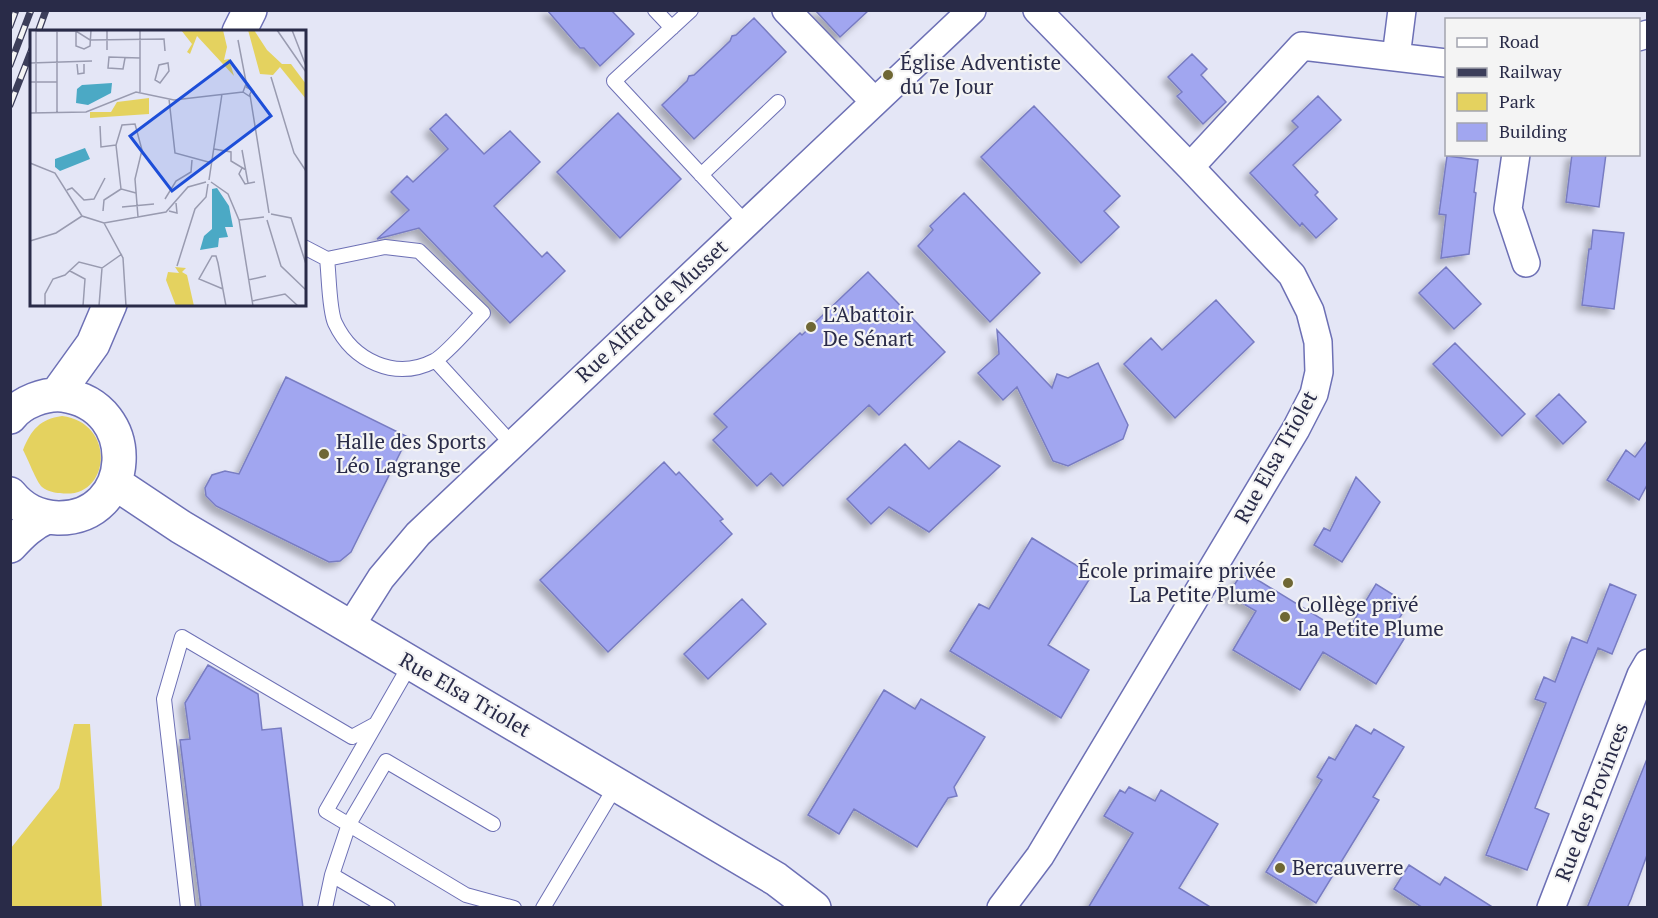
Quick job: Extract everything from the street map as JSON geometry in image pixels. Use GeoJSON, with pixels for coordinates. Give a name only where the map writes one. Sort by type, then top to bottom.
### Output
{"type":"FeatureCollection","features":[{"type":"Feature","properties":{"kind":"street"},"geometry":{"type":"LineString","coordinates":[[240,30],[250,10]]}},
{"type":"Feature","properties":{"kind":"street"},"geometry":{"type":"LineString","coordinates":[[786,10],[874,101]]}},
{"type":"Feature","properties":{"kind":"street","name":"Rue Alfred de Musset"},"geometry":{"type":"LineString","coordinates":[[350,627],[381,578],[418,534],[972,10]]}},
{"type":"Feature","properties":{"kind":"street","name":"Rue Elsa Triolet"},"geometry":{"type":"LineString","coordinates":[[1000,908],[1040,856],[1296,429],[1314,394],[1318,372],[1318,342],[1310,311],[1292,275],[1037,10]]}},
{"type":"Feature","properties":{"kind":"street"},"geometry":{"type":"LineString","coordinates":[[1395,57],[1402,10]]}},
{"type":"Feature","properties":{"kind":"street"},"geometry":{"type":"LineString","coordinates":[[1190,167],[1302,46],[1445,63]]}},
{"type":"Feature","properties":{"kind":"street"},"geometry":{"type":"LineString","coordinates":[[1516,156],[1508,209],[1526,263]]}},
{"type":"Feature","properties":{"kind":"street"},"geometry":{"type":"LineString","coordinates":[[57,394],[93,344],[109,306]]}},
{"type":"Feature","properties":{"kind":"street"},"geometry":{"type":"LineString","coordinates":[[93,344],[93,404]]}},
{"type":"Feature","properties":{"kind":"street"},"geometry":{"type":"LineString","coordinates":[[10,417],[33,400],[57,394],[76,397],[93,404],[109,420],[118,440],[120,462],[115,483],[103,500],[87,512],[68,518],[47,517],[13,505]]}},
{"type":"Feature","properties":{"kind":"street","name":"Rue Elsa Triolet"},"geometry":{"type":"LineString","coordinates":[[115,483],[181,527],[776,879],[814,908]]}},
{"type":"Feature","properties":{"kind":"street"},"geometry":{"type":"LineString","coordinates":[[10,546],[33,523],[47,517]]}},
{"type":"Feature","properties":{"kind":"street","name":"Rue des Provinces"},"geometry":{"type":"LineString","coordinates":[[1551,908],[1647,663]]}},
{"type":"Feature","properties":{"kind":"lane"},"geometry":{"type":"LineString","coordinates":[[655,10],[672,28]]}},
{"type":"Feature","properties":{"kind":"lane"},"geometry":{"type":"LineString","coordinates":[[691,10],[614,81],[746,223]]}},
{"type":"Feature","properties":{"kind":"lane"},"geometry":{"type":"LineString","coordinates":[[701,175],[778,102]]}},
{"type":"Feature","properties":{"kind":"lane"},"geometry":{"type":"LineString","coordinates":[[306,248],[327,259],[385,247],[419,251],[483,313],[436,361],[413,368],[378,367],[352,349],[334,321],[327,259]]}},
{"type":"Feature","properties":{"kind":"lane"},"geometry":{"type":"LineString","coordinates":[[436,361],[512,444]]}},
{"type":"Feature","properties":{"kind":"lane"},"geometry":{"type":"LineString","coordinates":[[188,908],[164,699],[182,637],[352,737],[376,724]]}},
{"type":"Feature","properties":{"kind":"lane"},"geometry":{"type":"LineString","coordinates":[[411,663],[326,811],[466,895],[514,908]]}},
{"type":"Feature","properties":{"kind":"lane"},"geometry":{"type":"LineString","coordinates":[[325,908],[332,874],[349,824],[386,761],[493,824]]}},
{"type":"Feature","properties":{"kind":"lane"},"geometry":{"type":"LineString","coordinates":[[543,908],[617,784]]}},
{"type":"Feature","properties":{"kind":"lane"},"geometry":{"type":"LineString","coordinates":[[332,874],[388,908]]}},
{"type":"Feature","properties":{"kind":"green space"},"geometry":{"type":"Polygon","coordinates":[[[62,416],[80,422],[92,432],[99,446],[101,460],[97,474],[89,485],[77,492],[56,493],[42,487],[23,450],[37,427],[48,420],[62,416]]]}},
{"type":"Feature","properties":{"kind":"green space"},"geometry":{"type":"Polygon","coordinates":[[[74,724],[90,724],[102,907],[11,907],[11,848],[59,788],[74,724]]]}},
{"type":"Feature","properties":{"kind":"building"},"geometry":{"type":"Polygon","coordinates":[[[547,10],[611,10],[634,34],[600,66],[584,48],[580,48],[547,10]]]}},
{"type":"Feature","properties":{"kind":"building"},"geometry":{"type":"Polygon","coordinates":[[[815,10],[869,10],[840,37],[815,10]]]}},
{"type":"Feature","properties":{"kind":"building"},"geometry":{"type":"Polygon","coordinates":[[[754,18],[786,52],[694,139],[662,105],[687,81],[689,76],[694,75],[730,41],[732,36],[754,18]]]}},
{"type":"Feature","properties":{"kind":"building"},"geometry":{"type":"Polygon","coordinates":[[[1192,54],[1207,69],[1201,75],[1226,102],[1203,124],[1177,96],[1182,92],[1168,77],[1192,54]]]}},
{"type":"Feature","properties":{"kind":"building"},"geometry":{"type":"Polygon","coordinates":[[[1318,96],[1341,120],[1293,165],[1318,192],[1315,195],[1337,219],[1316,238],[1302,223],[1300,226],[1250,173],[1298,127],[1292,121],[1318,96]]]}},
{"type":"Feature","properties":{"kind":"building"},"geometry":{"type":"Polygon","coordinates":[[[1034,106],[1120,196],[1104,211],[1119,227],[1081,263],[981,157],[1034,106]]]}},
{"type":"Feature","properties":{"kind":"building"},"geometry":{"type":"Polygon","coordinates":[[[618,113],[681,179],[620,238],[557,172],[618,113]]]}},
{"type":"Feature","properties":{"kind":"building"},"geometry":{"type":"Polygon","coordinates":[[[446,114],[484,154],[510,131],[540,162],[494,206],[542,257],[547,252],[565,271],[510,323],[419,228],[377,239],[409,210],[391,192],[407,176],[413,182],[448,149],[430,129],[446,114]]]}},
{"type":"Feature","properties":{"kind":"building"},"geometry":{"type":"Polygon","coordinates":[[[1447,156],[1478,160],[1469,254],[1441,258],[1446,215],[1439,214],[1447,156]]]}},
{"type":"Feature","properties":{"kind":"building"},"geometry":{"type":"Polygon","coordinates":[[[1572,156],[1606,156],[1599,207],[1566,202],[1572,156]]]}},
{"type":"Feature","properties":{"kind":"building"},"geometry":{"type":"Polygon","coordinates":[[[964,193],[1040,273],[990,322],[918,246],[933,230],[930,226],[964,193]]]}},
{"type":"Feature","properties":{"kind":"building"},"geometry":{"type":"Polygon","coordinates":[[[1593,230],[1624,233],[1614,309],[1582,305],[1593,230]]]}},
{"type":"Feature","properties":{"kind":"building"},"geometry":{"type":"Polygon","coordinates":[[[1446,267],[1481,304],[1454,329],[1419,293],[1446,267]]]}},
{"type":"Feature","properties":{"kind":"building"},"geometry":{"type":"Polygon","coordinates":[[[868,272],[945,352],[879,415],[869,405],[783,486],[771,473],[757,486],[713,440],[727,427],[714,414],[868,272]]]}},
{"type":"Feature","properties":{"kind":"building"},"geometry":{"type":"Polygon","coordinates":[[[1216,300],[1254,342],[1175,418],[1124,364],[1151,338],[1162,350],[1216,300]]]}},
{"type":"Feature","properties":{"kind":"building"},"geometry":{"type":"Polygon","coordinates":[[[997,330],[1052,388],[1057,374],[1068,378],[1098,363],[1128,425],[1123,439],[1068,466],[1053,461],[1017,387],[1003,400],[978,373],[999,354],[997,330]]]}},
{"type":"Feature","properties":{"kind":"building"},"geometry":{"type":"Polygon","coordinates":[[[1455,343],[1525,414],[1502,436],[1433,364],[1455,343]]]}},
{"type":"Feature","properties":{"kind":"building","name":"Halle des Sports Léo Lagrange"},"geometry":{"type":"Polygon","coordinates":[[[286,377],[408,437],[351,552],[340,561],[329,562],[216,506],[206,496],[205,488],[212,475],[225,471],[239,474],[286,377]]]}},
{"type":"Feature","properties":{"kind":"building"},"geometry":{"type":"Polygon","coordinates":[[[1559,394],[1586,422],[1563,444],[1536,416],[1559,394]]]}},
{"type":"Feature","properties":{"kind":"building"},"geometry":{"type":"Polygon","coordinates":[[[959,441],[1000,466],[929,532],[889,507],[871,524],[847,499],[905,444],[929,469],[959,441]]]}},
{"type":"Feature","properties":{"kind":"building"},"geometry":{"type":"Polygon","coordinates":[[[1647,441],[1647,485],[1639,500],[1607,480],[1626,450],[1635,457],[1647,441]]]}},
{"type":"Feature","properties":{"kind":"building"},"geometry":{"type":"Polygon","coordinates":[[[664,462],[676,475],[679,472],[723,519],[720,521],[732,534],[608,652],[540,580],[664,462]]]}},
{"type":"Feature","properties":{"kind":"building"},"geometry":{"type":"Polygon","coordinates":[[[1356,477],[1380,502],[1342,562],[1314,545],[1324,528],[1330,531],[1356,477]]]}},
{"type":"Feature","properties":{"kind":"building"},"geometry":{"type":"Polygon","coordinates":[[[1032,538],[1092,575],[1048,645],[1089,670],[1061,718],[950,651],[979,604],[989,609],[1032,538]]]}},
{"type":"Feature","properties":{"kind":"building"},"geometry":{"type":"Polygon","coordinates":[[[1243,571],[1346,634],[1376,584],[1408,604],[1391,632],[1404,639],[1376,684],[1323,652],[1300,690],[1233,650],[1256,611],[1228,595],[1243,571]]]}},
{"type":"Feature","properties":{"kind":"building"},"geometry":{"type":"Polygon","coordinates":[[[1610,584],[1636,595],[1612,654],[1598,648],[1580,692],[1535,808],[1549,814],[1527,870],[1486,855],[1546,703],[1535,699],[1544,677],[1555,682],[1572,637],[1587,643],[1610,584]]]}},
{"type":"Feature","properties":{"kind":"building"},"geometry":{"type":"Polygon","coordinates":[[[742,599],[766,624],[708,679],[684,654],[742,599]]]}},
{"type":"Feature","properties":{"kind":"building"},"geometry":{"type":"Polygon","coordinates":[[[208,665],[258,694],[262,730],[281,728],[303,908],[201,908],[180,740],[190,739],[185,703],[208,665]]]}},
{"type":"Feature","properties":{"kind":"building"},"geometry":{"type":"Polygon","coordinates":[[[884,690],[915,709],[921,699],[985,737],[954,787],[957,796],[948,798],[917,847],[854,809],[839,834],[808,815],[884,690]]]}},
{"type":"Feature","properties":{"kind":"building"},"geometry":{"type":"Polygon","coordinates":[[[1356,725],[1371,734],[1374,729],[1404,747],[1373,797],[1379,800],[1316,903],[1266,872],[1322,780],[1317,777],[1329,757],[1335,760],[1356,725]]]}},
{"type":"Feature","properties":{"kind":"building"},"geometry":{"type":"Polygon","coordinates":[[[1647,759],[1647,855],[1631,899],[1627,908],[1587,908],[1647,759]]]}},
{"type":"Feature","properties":{"kind":"building"},"geometry":{"type":"Polygon","coordinates":[[[1129,787],[1155,801],[1161,790],[1218,824],[1179,888],[1212,908],[1088,908],[1133,833],[1104,816],[1120,790],[1125,793],[1129,787]]]}},
{"type":"Feature","properties":{"kind":"building"},"geometry":{"type":"Polygon","coordinates":[[[1409,865],[1440,885],[1445,877],[1494,908],[1423,908],[1394,889],[1409,865]]]}},
{"type":"Feature","properties":{"kind":"railway"},"geometry":{"type":"LineString","coordinates":[[10,26],[16,10]]}},
{"type":"Feature","properties":{"kind":"railway"},"geometry":{"type":"LineString","coordinates":[[10,65],[31,10]]}},
{"type":"Feature","properties":{"kind":"railway"},"geometry":{"type":"LineString","coordinates":[[39,30],[46,10]]}},
{"type":"Feature","properties":{"kind":"railway"},"geometry":{"type":"LineString","coordinates":[[10,105],[30,54]]}},
{"type":"Feature","properties":{"kind":"place","name":"Église Adventiste du 7e Jour"},"geometry":{"type":"Point","coordinates":[888,75]}},
{"type":"Feature","properties":{"kind":"place","name":"L’Abattoir De Sénart"},"geometry":{"type":"Point","coordinates":[811,327]}},
{"type":"Feature","properties":{"kind":"place","name":"Halle des Sports Léo Lagrange"},"geometry":{"type":"Point","coordinates":[324,454]}},
{"type":"Feature","properties":{"kind":"place","name":"École primaire privée La Petite Plume"},"geometry":{"type":"Point","coordinates":[1288,583]}},
{"type":"Feature","properties":{"kind":"place","name":"Collège privé La Petite Plume"},"geometry":{"type":"Point","coordinates":[1285,617]}},
{"type":"Feature","properties":{"kind":"place","name":"Bercauverre"},"geometry":{"type":"Point","coordinates":[1280,868]}}]}
